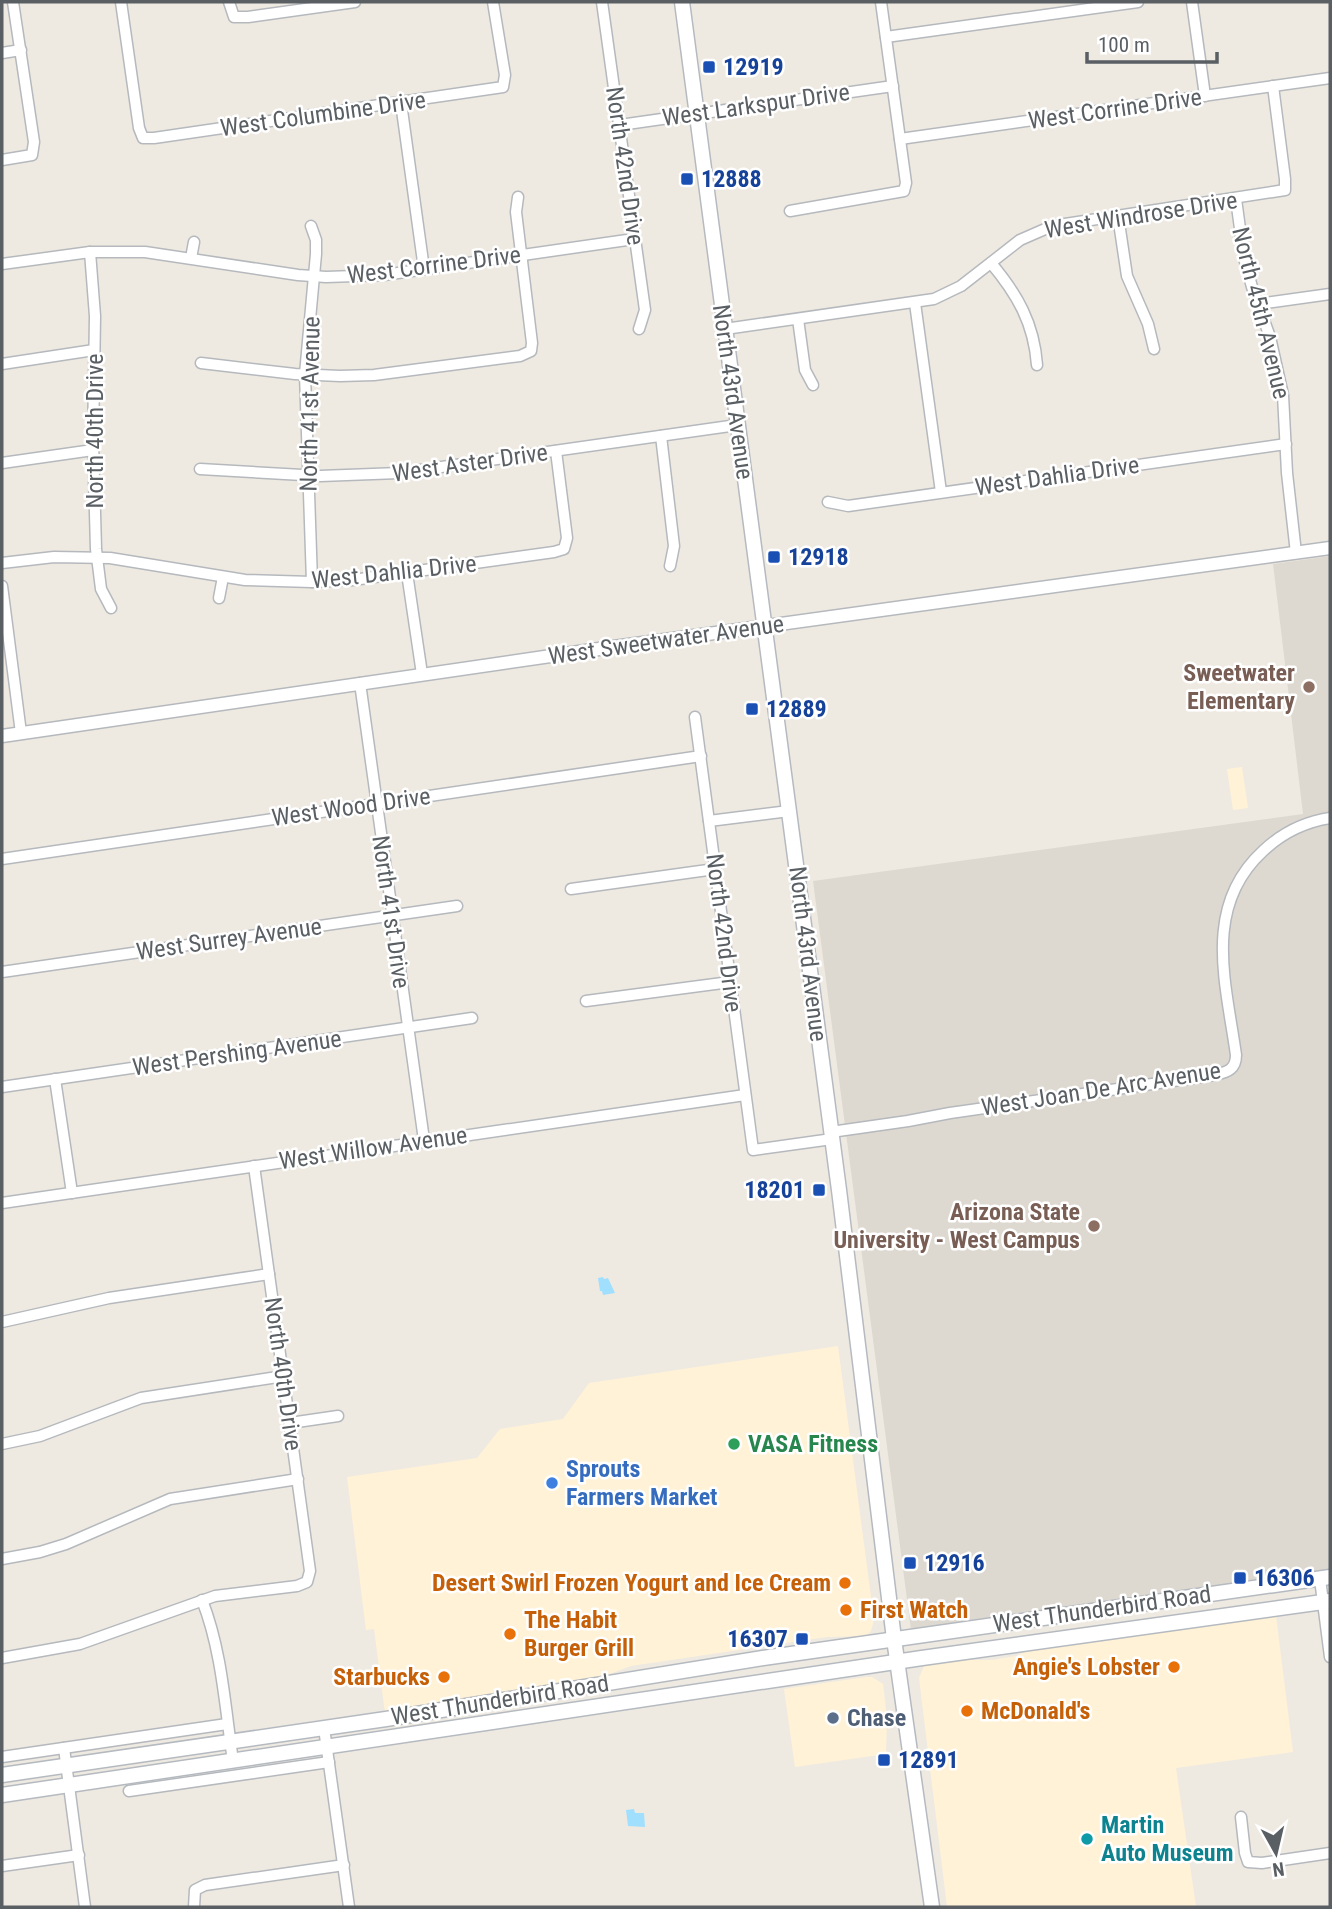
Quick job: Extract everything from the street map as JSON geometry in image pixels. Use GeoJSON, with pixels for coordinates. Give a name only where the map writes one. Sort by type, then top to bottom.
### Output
{"type":"FeatureCollection","features":[{"type":"Feature","properties":{"kind":"main road","name":"North 43rd Avenue"},"geometry":{"type":"LineString","coordinates":[[682,2],[832,1135],[897,1662],[932,1907]]}},
{"type":"Feature","properties":{"kind":"main road","name":"West Thunderbird Road"},"geometry":{"type":"LineString","coordinates":[[2,1775],[894,1639],[1325,1578]]}},
{"type":"Feature","properties":{"kind":"main road"},"geometry":{"type":"LineString","coordinates":[[1182,1598],[1185,1621]]}},
{"type":"Feature","properties":{"kind":"main road","name":"West Thunderbird Road"},"geometry":{"type":"LineString","coordinates":[[2,1795],[233,1761],[328,1754],[897,1662],[1328,1599]]}},
{"type":"Feature","properties":{"kind":"street"},"geometry":{"type":"LineString","coordinates":[[2,160],[32,155],[34,142],[13,2]]}},
{"type":"Feature","properties":{"kind":"street","name":"West Columbine Drive"},"geometry":{"type":"LineString","coordinates":[[121,2],[139,128],[143,138],[503,87],[505,75],[494,2]]}},
{"type":"Feature","properties":{"kind":"street"},"geometry":{"type":"LineString","coordinates":[[229,2],[234,17],[355,2]]}},
{"type":"Feature","properties":{"kind":"street","name":"North 42nd Drive"},"geometry":{"type":"LineString","coordinates":[[602,2],[645,310],[639,329]]}},
{"type":"Feature","properties":{"kind":"street"},"geometry":{"type":"LineString","coordinates":[[790,211],[904,191],[906,183],[881,2]]}},
{"type":"Feature","properties":{"kind":"street"},"geometry":{"type":"LineString","coordinates":[[886,37],[1138,2]]}},
{"type":"Feature","properties":{"kind":"street"},"geometry":{"type":"LineString","coordinates":[[1192,2],[1205,96]]}},
{"type":"Feature","properties":{"kind":"street"},"geometry":{"type":"LineString","coordinates":[[2,53],[21,50]]}},
{"type":"Feature","properties":{"kind":"street","name":"West Corrine Drive"},"geometry":{"type":"LineString","coordinates":[[900,139],[1330,78]]}},
{"type":"Feature","properties":{"kind":"street","name":"West Larkspur Drive"},"geometry":{"type":"LineString","coordinates":[[620,125],[893,86]]}},
{"type":"Feature","properties":{"kind":"street","name":"West Windrose Drive"},"geometry":{"type":"LineString","coordinates":[[725,329],[934,299],[961,286],[1020,240],[1052,226],[1285,190],[1286,179],[1273,86]]}},
{"type":"Feature","properties":{"kind":"street"},"geometry":{"type":"LineString","coordinates":[[401,103],[424,269]]}},
{"type":"Feature","properties":{"kind":"street"},"geometry":{"type":"LineString","coordinates":[[201,363],[305,374],[374,375],[520,356],[531,352],[516,212],[518,197]]}},
{"type":"Feature","properties":{"kind":"street","name":"North 45th Avenue"},"geometry":{"type":"LineString","coordinates":[[1236,199],[1244,258],[1279,370],[1296,552]]}},
{"type":"Feature","properties":{"kind":"street"},"geometry":{"type":"LineString","coordinates":[[1118,216],[1127,276],[1151,332],[1154,349]]}},
{"type":"Feature","properties":{"kind":"street","name":"North 41st Avenue"},"geometry":{"type":"LineString","coordinates":[[311,226],[316,240],[305,374],[313,582]]}},
{"type":"Feature","properties":{"kind":"street","name":"West Corrine Drive"},"geometry":{"type":"LineString","coordinates":[[2,264],[90,252],[145,252],[314,276],[377,275],[634,239]]}},
{"type":"Feature","properties":{"kind":"street"},"geometry":{"type":"LineString","coordinates":[[191,258],[194,242]]}},
{"type":"Feature","properties":{"kind":"street","name":"North 40th Drive"},"geometry":{"type":"LineString","coordinates":[[90,252],[95,304],[93,450],[97,558],[102,589],[111,608]]}},
{"type":"Feature","properties":{"kind":"street"},"geometry":{"type":"LineString","coordinates":[[990,263],[1021,304],[1032,329],[1037,365]]}},
{"type":"Feature","properties":{"kind":"street"},"geometry":{"type":"LineString","coordinates":[[1258,304],[1330,294]]}},
{"type":"Feature","properties":{"kind":"street"},"geometry":{"type":"LineString","coordinates":[[915,303],[942,492]]}},
{"type":"Feature","properties":{"kind":"street"},"geometry":{"type":"LineString","coordinates":[[798,319],[805,370],[813,385]]}},
{"type":"Feature","properties":{"kind":"street"},"geometry":{"type":"LineString","coordinates":[[2,364],[94,350]]}},
{"type":"Feature","properties":{"kind":"street","name":"West Aster Drive"},"geometry":{"type":"LineString","coordinates":[[200,469],[308,475],[399,473],[737,425]]}},
{"type":"Feature","properties":{"kind":"street"},"geometry":{"type":"LineString","coordinates":[[661,436],[674,546],[670,566]]}},
{"type":"Feature","properties":{"kind":"street","name":"West Dahlia Drive"},"geometry":{"type":"LineString","coordinates":[[828,502],[848,506],[1286,444]]}},
{"type":"Feature","properties":{"kind":"street"},"geometry":{"type":"LineString","coordinates":[[2,463],[93,450]]}},
{"type":"Feature","properties":{"kind":"street","name":"West Dahlia Drive"},"geometry":{"type":"LineString","coordinates":[[2,563],[54,557],[97,558],[125,560],[223,577],[313,582],[407,573],[564,549],[567,538],[556,451]]}},
{"type":"Feature","properties":{"kind":"street","name":"West Sweetwater Avenue"},"geometry":{"type":"LineString","coordinates":[[2,736],[422,674],[1330,548]]}},
{"type":"Feature","properties":{"kind":"street"},"geometry":{"type":"LineString","coordinates":[[407,573],[422,674]]}},
{"type":"Feature","properties":{"kind":"street"},"geometry":{"type":"LineString","coordinates":[[219,598],[223,577]]}},
{"type":"Feature","properties":{"kind":"street"},"geometry":{"type":"LineString","coordinates":[[2,586],[21,733]]}},
{"type":"Feature","properties":{"kind":"street","name":"North 41st Drive"},"geometry":{"type":"LineString","coordinates":[[360,684],[424,1140]]}},
{"type":"Feature","properties":{"kind":"street","name":"North 42nd Drive"},"geometry":{"type":"LineString","coordinates":[[695,717],[752,1150]]}},
{"type":"Feature","properties":{"kind":"street","name":"West Wood Drive"},"geometry":{"type":"LineString","coordinates":[[2,859],[701,756]]}},
{"type":"Feature","properties":{"kind":"street"},"geometry":{"type":"LineString","coordinates":[[709,821],[789,811]]}},
{"type":"Feature","properties":{"kind":"street","name":"West Joan De Arc Avenue"},"geometry":{"type":"LineString","coordinates":[[752,1150],[1216,1075],[1231,1070],[1236,1062],[1236,1055],[1222,936],[1228,905],[1238,880],[1269,846],[1292,830],[1330,818]]}},
{"type":"Feature","properties":{"kind":"street"},"geometry":{"type":"LineString","coordinates":[[570,889],[715,869]]}},
{"type":"Feature","properties":{"kind":"street","name":"West Surrey Avenue"},"geometry":{"type":"LineString","coordinates":[[2,972],[457,906]]}},
{"type":"Feature","properties":{"kind":"street"},"geometry":{"type":"LineString","coordinates":[[586,1002],[730,982]]}},
{"type":"Feature","properties":{"kind":"street","name":"West Pershing Avenue"},"geometry":{"type":"LineString","coordinates":[[2,1087],[472,1018]]}},
{"type":"Feature","properties":{"kind":"street"},"geometry":{"type":"LineString","coordinates":[[55,1079],[72,1193]]}},
{"type":"Feature","properties":{"kind":"street","name":"West Willow Avenue"},"geometry":{"type":"LineString","coordinates":[[2,1203],[745,1095]]}},
{"type":"Feature","properties":{"kind":"street","name":"North 40th Drive"},"geometry":{"type":"LineString","coordinates":[[202,1600],[296,1586],[307,1582],[310,1571],[254,1166]]}},
{"type":"Feature","properties":{"kind":"street"},"geometry":{"type":"LineString","coordinates":[[2,1322],[108,1298],[270,1274]]}},
{"type":"Feature","properties":{"kind":"street"},"geometry":{"type":"LineString","coordinates":[[2,1444],[40,1436],[141,1398],[284,1376]]}},
{"type":"Feature","properties":{"kind":"street"},"geometry":{"type":"LineString","coordinates":[[290,1423],[338,1416]]}},
{"type":"Feature","properties":{"kind":"street"},"geometry":{"type":"LineString","coordinates":[[2,1559],[66,1544],[170,1499],[298,1479]]}},
{"type":"Feature","properties":{"kind":"street"},"geometry":{"type":"LineString","coordinates":[[1325,1578],[1330,1657]]}},
{"type":"Feature","properties":{"kind":"street"},"geometry":{"type":"LineString","coordinates":[[2,1658],[80,1644],[202,1600],[215,1639],[233,1761]]}},
{"type":"Feature","properties":{"kind":"street"},"geometry":{"type":"LineString","coordinates":[[2,1757],[227,1724]]}},
{"type":"Feature","properties":{"kind":"street"},"geometry":{"type":"LineString","coordinates":[[324,1728],[349,1907]]}},
{"type":"Feature","properties":{"kind":"street"},"geometry":{"type":"LineString","coordinates":[[64,1748],[85,1907]]}},
{"type":"Feature","properties":{"kind":"street","name":"West Thunderbird Road"},"geometry":{"type":"LineString","coordinates":[[129,1791],[328,1754]]}},
{"type":"Feature","properties":{"kind":"street"},"geometry":{"type":"LineString","coordinates":[[138,1775],[152,1788]]}},
{"type":"Feature","properties":{"kind":"street"},"geometry":{"type":"LineString","coordinates":[[1241,1817],[1248,1863],[1330,1853]]}},
{"type":"Feature","properties":{"kind":"street"},"geometry":{"type":"LineString","coordinates":[[2,1866],[79,1855]]}},
{"type":"Feature","properties":{"kind":"street"},"geometry":{"type":"LineString","coordinates":[[194,1907],[195,1890],[205,1885],[344,1865]]}},
{"type":"Feature","properties":{"kind":"shaded area","name":"Arizona State University - West Campus"},"geometry":{"type":"Polygon","coordinates":[[[1330,556],[1330,1571],[911,1630],[813,881],[1303,814],[1273,564],[1330,556]]]}},
{"type":"Feature","properties":{"kind":"shaded area"},"geometry":{"type":"Polygon","coordinates":[[[1242,767],[1248,808],[1233,810],[1227,769],[1242,767]]]}},
{"type":"Feature","properties":{"kind":"shaded area"},"geometry":{"type":"Polygon","coordinates":[[[838,1346],[874,1620],[871,1631],[866,1636],[827,1637],[631,1666],[604,1676],[385,1713],[374,1629],[366,1630],[347,1477],[477,1458],[500,1429],[563,1419],[589,1383],[838,1346]]]}},
{"type":"Feature","properties":{"kind":"shaded area"},"geometry":{"type":"Polygon","coordinates":[[[1276,1616],[1293,1752],[1176,1768],[1196,1907],[947,1907],[919,1678],[924,1666],[962,1660],[992,1660],[1016,1656],[1027,1651],[1276,1616]]]}},
{"type":"Feature","properties":{"kind":"shaded area"},"geometry":{"type":"Polygon","coordinates":[[[872,1677],[883,1684],[887,1718],[886,1754],[795,1767],[784,1689],[872,1677]]]}},
{"type":"Feature","properties":{"kind":"water"},"geometry":{"type":"Polygon","coordinates":[[[598,1278],[608,1278],[615,1293],[603,1295],[600,1291],[598,1278]]]}},
{"type":"Feature","properties":{"kind":"water"},"geometry":{"type":"Polygon","coordinates":[[[634,1809],[635,1813],[644,1813],[645,1827],[628,1826],[626,1810],[634,1809]]]}},
{"type":"Feature","properties":{"kind":"place","name":"12919"},"geometry":{"type":"Point","coordinates":[709,67]}},
{"type":"Feature","properties":{"kind":"place","name":"12888"},"geometry":{"type":"Point","coordinates":[687,179]}},
{"type":"Feature","properties":{"kind":"place","name":"12918"},"geometry":{"type":"Point","coordinates":[774,557]}},
{"type":"Feature","properties":{"kind":"place","name":"Sweetwater Elementary"},"geometry":{"type":"Point","coordinates":[1309,687]}},
{"type":"Feature","properties":{"kind":"place","name":"12889"},"geometry":{"type":"Point","coordinates":[752,709]}},
{"type":"Feature","properties":{"kind":"place","name":"18201"},"geometry":{"type":"Point","coordinates":[819,1190]}},
{"type":"Feature","properties":{"kind":"place","name":"Arizona State University - West Campus"},"geometry":{"type":"Point","coordinates":[1094,1226]}},
{"type":"Feature","properties":{"kind":"place","name":"VASA Fitness"},"geometry":{"type":"Point","coordinates":[734,1444]}},
{"type":"Feature","properties":{"kind":"place","name":"Sprouts Farmers Market"},"geometry":{"type":"Point","coordinates":[552,1483]}},
{"type":"Feature","properties":{"kind":"place","name":"12916"},"geometry":{"type":"Point","coordinates":[910,1563]}},
{"type":"Feature","properties":{"kind":"place","name":"16306"},"geometry":{"type":"Point","coordinates":[1240,1578]}},
{"type":"Feature","properties":{"kind":"place","name":"Desert Swirl Frozen Yogurt and Ice Cream"},"geometry":{"type":"Point","coordinates":[845,1583]}},
{"type":"Feature","properties":{"kind":"place","name":"First Watch"},"geometry":{"type":"Point","coordinates":[846,1610]}},
{"type":"Feature","properties":{"kind":"place","name":"The Habit Burger Grill"},"geometry":{"type":"Point","coordinates":[510,1634]}},
{"type":"Feature","properties":{"kind":"place","name":"16307"},"geometry":{"type":"Point","coordinates":[802,1639]}},
{"type":"Feature","properties":{"kind":"place","name":"Angie's Lobster"},"geometry":{"type":"Point","coordinates":[1174,1667]}},
{"type":"Feature","properties":{"kind":"place","name":"Starbucks"},"geometry":{"type":"Point","coordinates":[444,1677]}},
{"type":"Feature","properties":{"kind":"place","name":"McDonald's"},"geometry":{"type":"Point","coordinates":[967,1711]}},
{"type":"Feature","properties":{"kind":"place","name":"Chase"},"geometry":{"type":"Point","coordinates":[833,1718]}},
{"type":"Feature","properties":{"kind":"place","name":"12891"},"geometry":{"type":"Point","coordinates":[884,1760]}},
{"type":"Feature","properties":{"kind":"place","name":"Martin Auto Museum"},"geometry":{"type":"Point","coordinates":[1087,1839]}}]}
